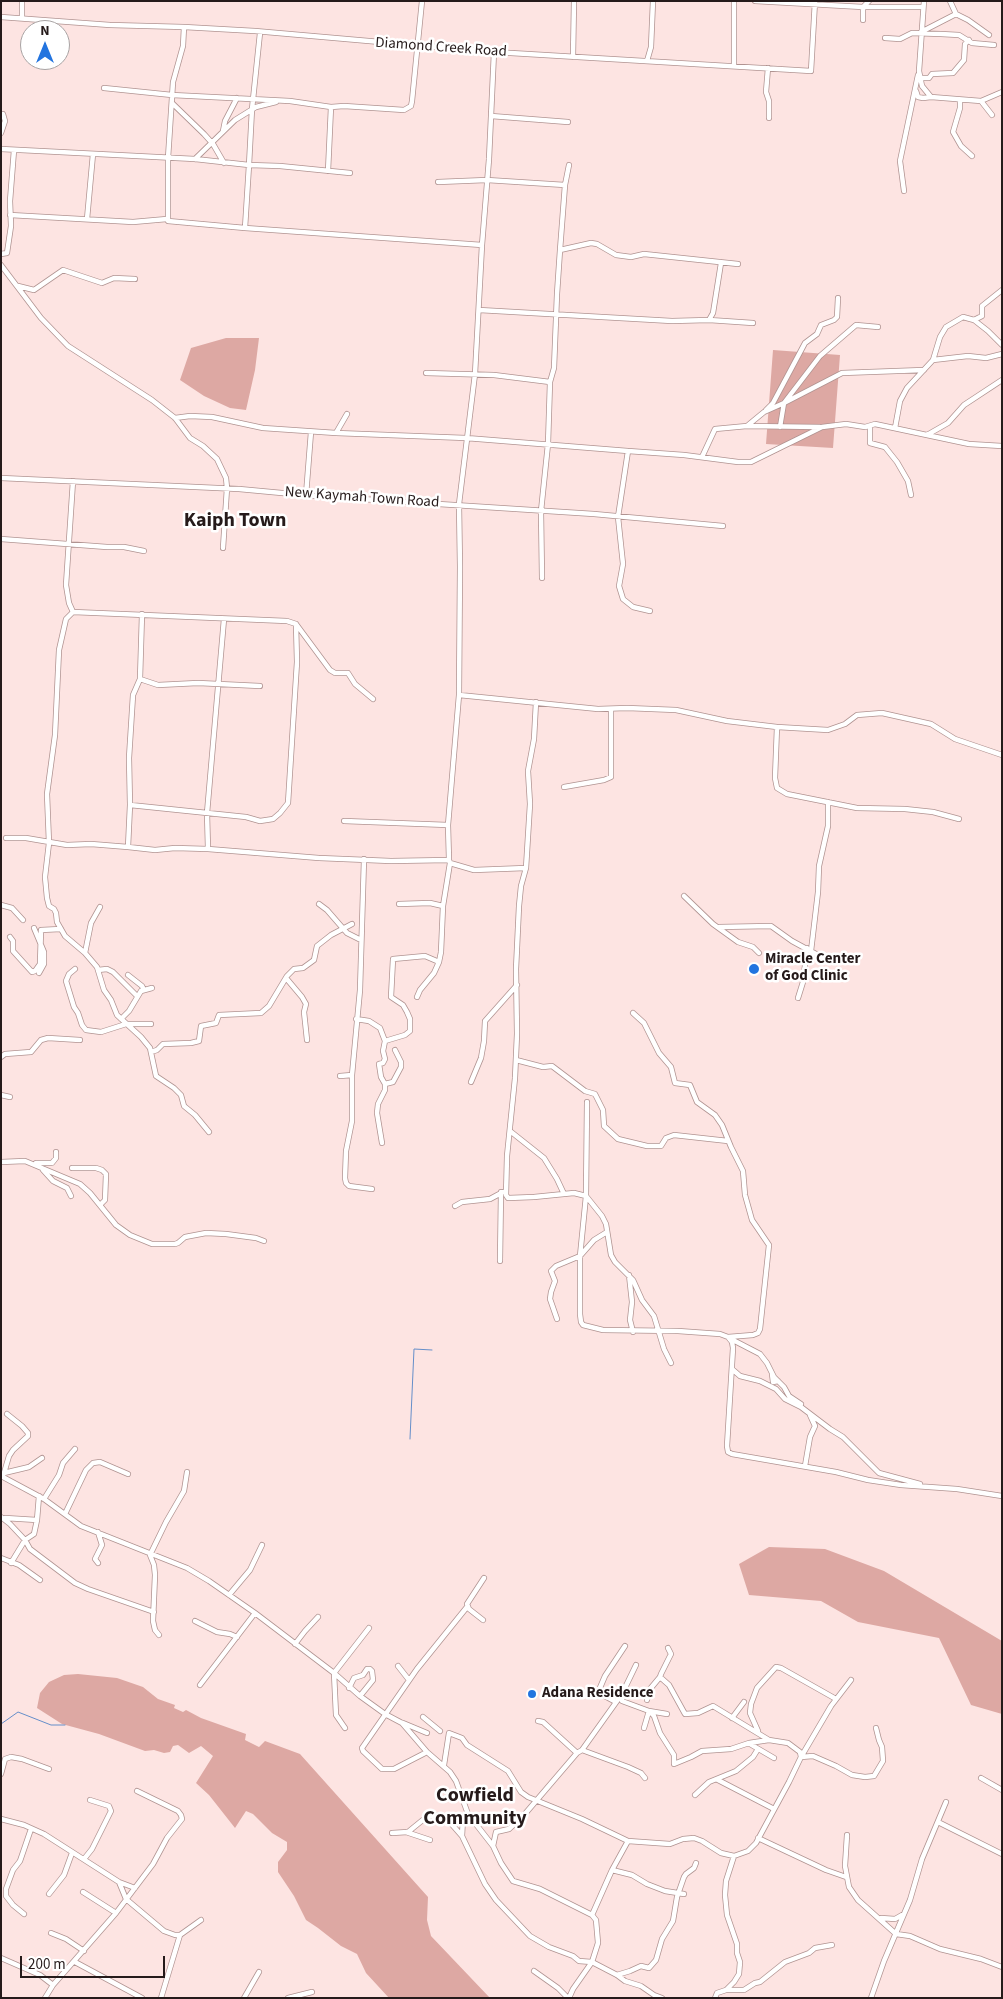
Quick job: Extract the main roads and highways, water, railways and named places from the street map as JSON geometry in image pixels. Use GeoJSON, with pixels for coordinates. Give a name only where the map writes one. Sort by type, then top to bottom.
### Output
{"type":"FeatureCollection","features":[{"type":"Feature","properties":{"kind":"waterway"},"geometry":{"type":"LineString","coordinates":[[410,1439],[414,1349],[432,1350]]}},
{"type":"Feature","properties":{"kind":"waterway"},"geometry":{"type":"LineString","coordinates":[[1,1724],[18,1712],[51,1725],[65,1725]]}},
{"type":"Feature","properties":{"kind":"place","name":"Miracle Center of God Clinic"},"geometry":{"type":"Point","coordinates":[754,969]}},
{"type":"Feature","properties":{"kind":"place","name":"Adana Residence"},"geometry":{"type":"Point","coordinates":[532,1694]}},
{"type":"Feature","properties":{"kind":"district","name":"Kaiph Town"},"geometry":{"type":"Point","coordinates":[235,522]}},
{"type":"Feature","properties":{"kind":"district","name":"Cowfield Community"},"geometry":{"type":"Point","coordinates":[475,1808]}}]}
